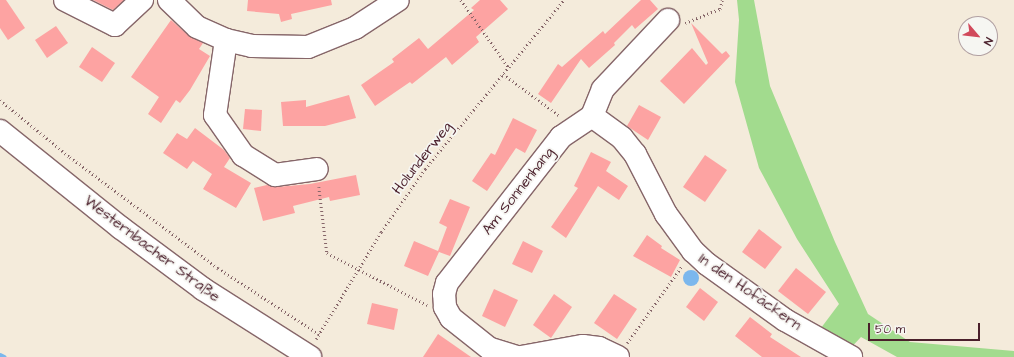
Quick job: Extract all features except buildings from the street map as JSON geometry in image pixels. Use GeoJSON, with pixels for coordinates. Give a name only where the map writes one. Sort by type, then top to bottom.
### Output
{"type":"FeatureCollection","features":[{"type":"Feature","properties":{"kind":"street"},"geometry":{"type":"LineString","coordinates":[[65,0],[115,25],[142,0]]}},
{"type":"Feature","properties":{"kind":"street"},"geometry":{"type":"LineString","coordinates":[[169,0],[197,27],[226,40],[252,46],[308,47],[355,28],[398,0]]}},
{"type":"Feature","properties":{"kind":"street"},"geometry":{"type":"LineString","coordinates":[[584,122],[603,89],[668,20]]}},
{"type":"Feature","properties":{"kind":"street"},"geometry":{"type":"LineString","coordinates":[[226,40],[215,115],[243,155],[275,175],[317,169]]}},
{"type":"Feature","properties":{"kind":"street","name":"In den Hofäckern"},"geometry":{"type":"LineString","coordinates":[[584,122],[622,138],[635,154],[666,214],[693,251],[707,264],[785,320],[851,357]]}},
{"type":"Feature","properties":{"kind":"street","name":"Am Sonnenhang"},"geometry":{"type":"LineString","coordinates":[[445,307],[444,294],[447,283],[561,137],[584,122]]}},
{"type":"Feature","properties":{"kind":"street","name":"Westernbacher Straße"},"geometry":{"type":"LineString","coordinates":[[0,131],[121,228],[197,284],[308,356]]}},
{"type":"Feature","properties":{"kind":"street"},"geometry":{"type":"LineString","coordinates":[[445,307],[452,318],[490,349],[517,357]]}},
{"type":"Feature","properties":{"kind":"street"},"geometry":{"type":"LineString","coordinates":[[521,357],[583,346],[599,348],[618,357]]}},
{"type":"Feature","properties":{"kind":"path"},"geometry":{"type":"LineString","coordinates":[[461,0],[509,68]]}},
{"type":"Feature","properties":{"kind":"path","name":"Holunderweg"},"geometry":{"type":"LineString","coordinates":[[0,100],[70,157],[218,268],[319,334],[357,270],[425,169],[564,0]]}},
{"type":"Feature","properties":{"kind":"path"},"geometry":{"type":"LineString","coordinates":[[668,20],[680,26],[720,9],[722,0]]}},
{"type":"Feature","properties":{"kind":"path"},"geometry":{"type":"LineString","coordinates":[[504,74],[584,122]]}},
{"type":"Feature","properties":{"kind":"path"},"geometry":{"type":"LineString","coordinates":[[317,169],[327,253],[422,304],[445,307]]}},
{"type":"Feature","properties":{"kind":"path"},"geometry":{"type":"LineString","coordinates":[[618,357],[693,251]]}},
{"type":"Feature","properties":{"kind":"green space"},"geometry":{"type":"Polygon","coordinates":[[[737,0],[754,0],[770,86],[835,242],[868,314],[910,342],[1014,351],[1014,357],[897,357],[861,337],[846,353],[815,336],[839,304],[797,239],[759,168],[735,82],[739,20],[737,0]]]}},
{"type":"Feature","properties":{"kind":"water"},"geometry":{"type":"Polygon","coordinates":[[[688,270],[694,270],[699,275],[697,284],[694,286],[688,286],[683,281],[683,275],[688,270]]]}},
{"type":"Feature","properties":{"kind":"waterway"},"geometry":{"type":"LineString","coordinates":[[0,355],[4,357]]}}]}
